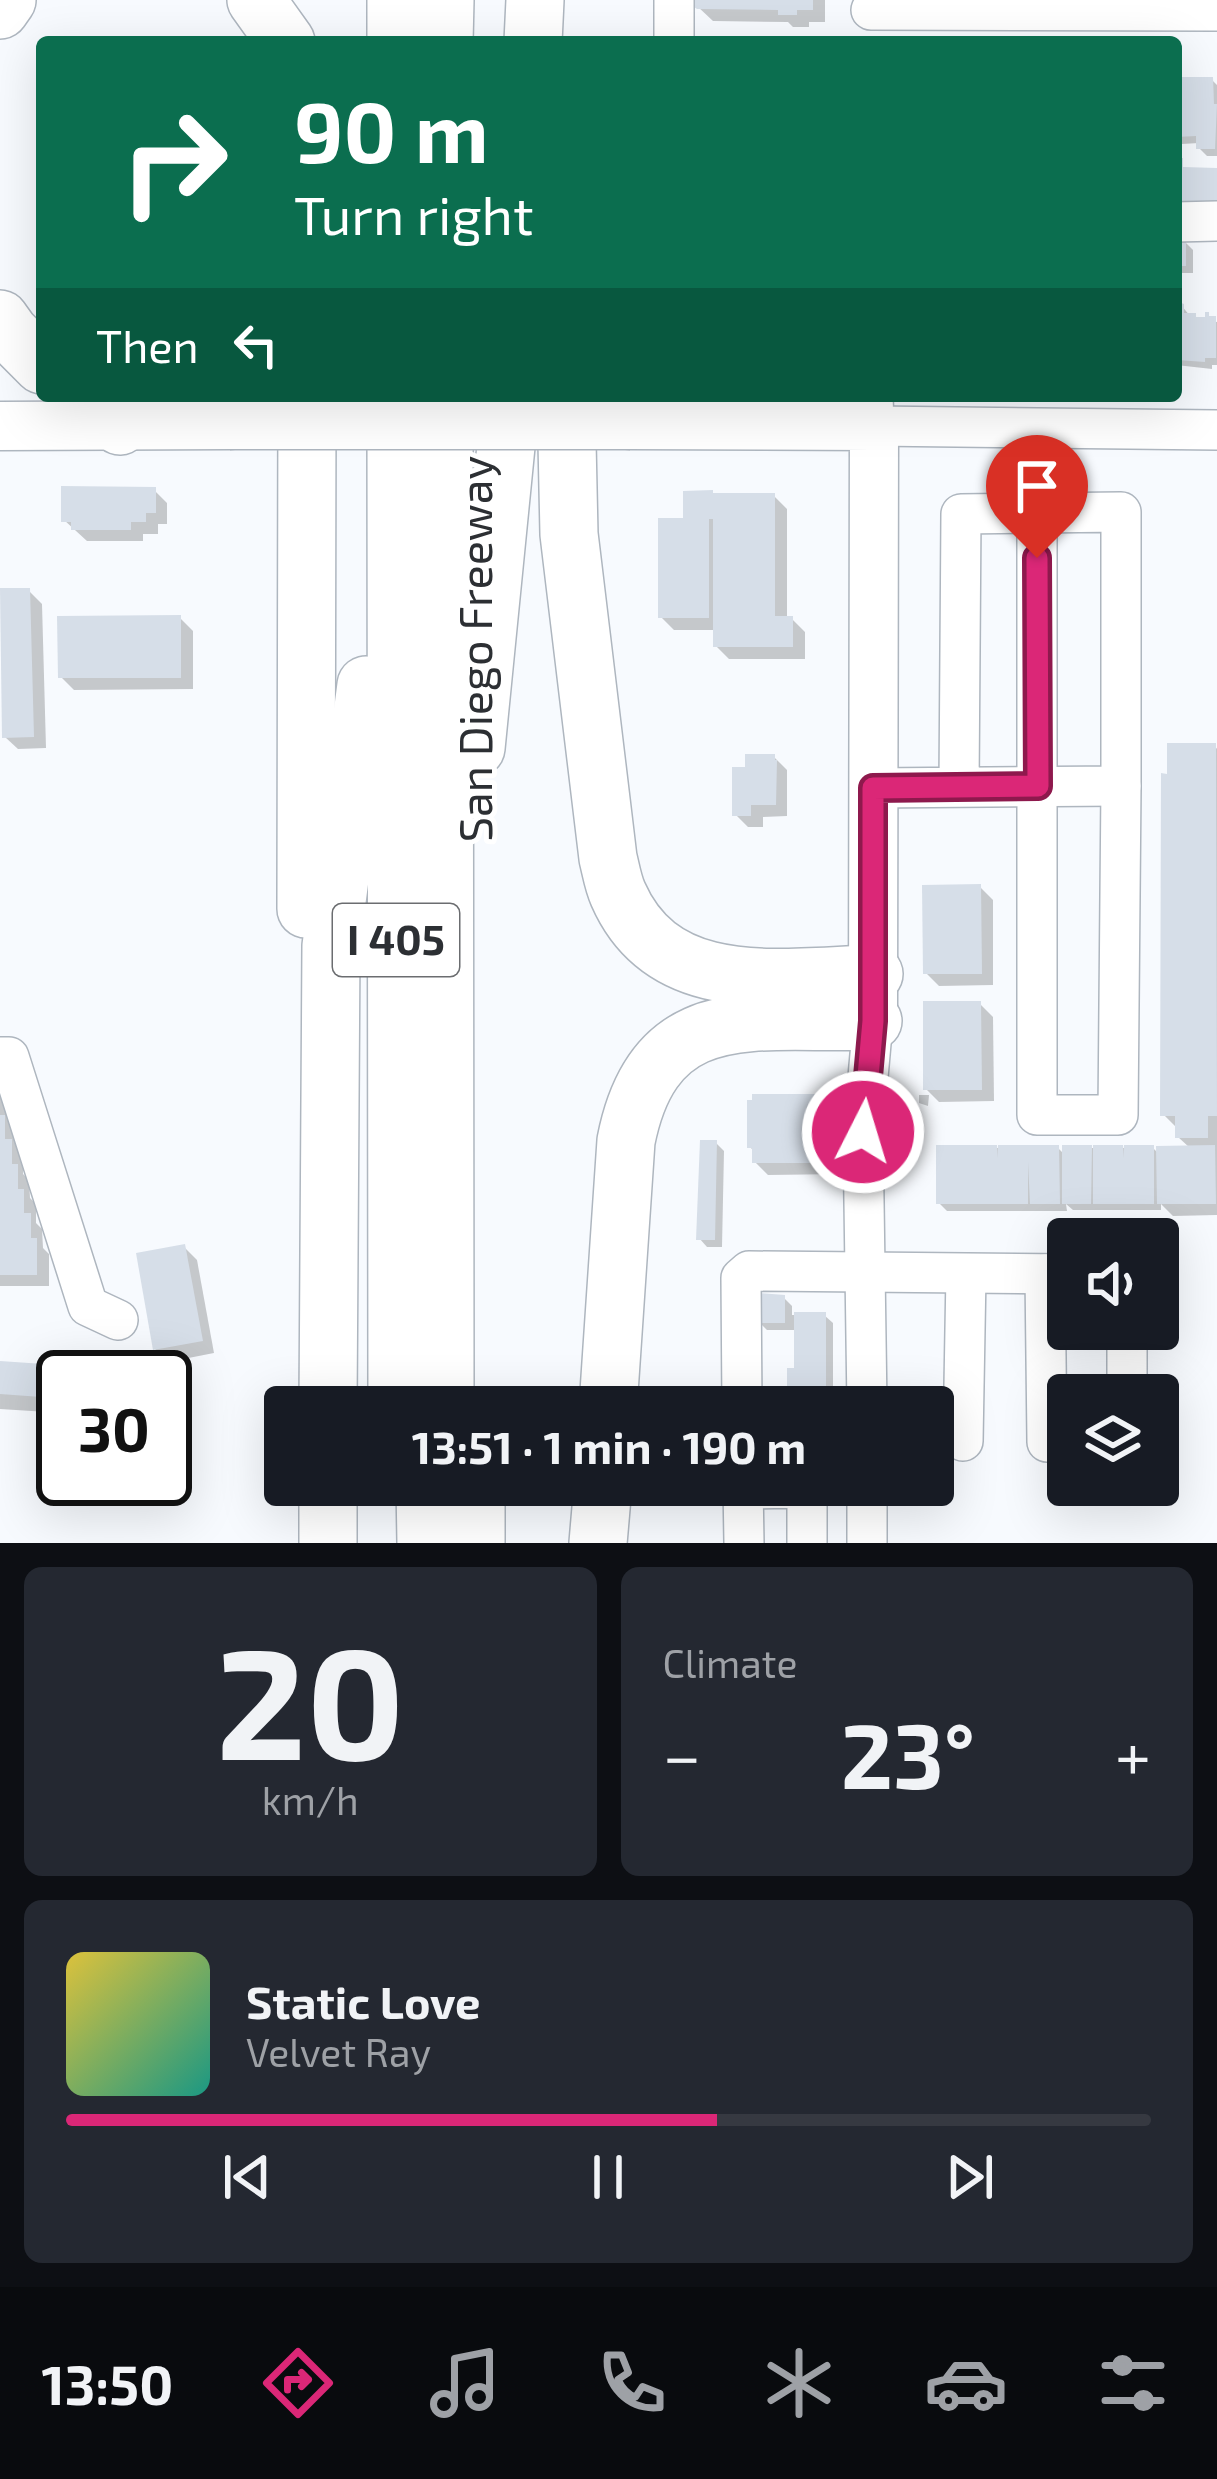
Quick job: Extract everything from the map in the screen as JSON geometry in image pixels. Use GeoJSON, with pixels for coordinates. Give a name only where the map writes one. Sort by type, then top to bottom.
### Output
{"type":"FeatureCollection","features":[{"type":"Feature","properties":{"kind":"highway"},"geometry":{"type":"LineString","coordinates":[[0,10],[7,0]]}},
{"type":"Feature","properties":{"kind":"highway"},"geometry":{"type":"LineString","coordinates":[[256,0],[282,36]]}},
{"type":"Feature","properties":{"kind":"highway"},"geometry":{"type":"LineString","coordinates":[[396,0],[396,36]]}},
{"type":"Feature","properties":{"kind":"highway"},"geometry":{"type":"LineString","coordinates":[[424,0],[424,36]]}},
{"type":"Feature","properties":{"kind":"highway"},"geometry":{"type":"LineString","coordinates":[[445,0],[445,36]]}},
{"type":"Feature","properties":{"kind":"highway"},"geometry":{"type":"LineString","coordinates":[[474,0],[474,36]]}},
{"type":"Feature","properties":{"kind":"highway"},"geometry":{"type":"LineString","coordinates":[[533,36],[536,0]]}},
{"type":"Feature","properties":{"kind":"highway"},"geometry":{"type":"LineString","coordinates":[[565,0],[565,36]]}},
{"type":"Feature","properties":{"kind":"highway"},"geometry":{"type":"LineString","coordinates":[[0,319],[36,358]]}},
{"type":"Feature","properties":{"kind":"highway"},"geometry":{"type":"LineString","coordinates":[[307,402],[306,1006],[328,1146]]}},
{"type":"Feature","properties":{"kind":"highway","name":"San Diego Freeway"},"geometry":{"type":"LineString","coordinates":[[396,402],[397,1386]]}},
{"type":"Feature","properties":{"kind":"highway"},"geometry":{"type":"LineString","coordinates":[[424,402],[424,1386]]}},
{"type":"Feature","properties":{"kind":"highway"},"geometry":{"type":"LineString","coordinates":[[444,402],[445,1386]]}},
{"type":"Feature","properties":{"kind":"highway","name":"San Diego Freeway"},"geometry":{"type":"LineString","coordinates":[[475,402],[476,1386]]}},
{"type":"Feature","properties":{"kind":"highway"},"geometry":{"type":"LineString","coordinates":[[476,748],[510,402]]}},
{"type":"Feature","properties":{"kind":"highway"},"geometry":{"type":"LineString","coordinates":[[566,402],[569,534],[608,858],[618,894],[649,939],[694,968],[874,998]]}},
{"type":"Feature","properties":{"kind":"highway"},"geometry":{"type":"LineString","coordinates":[[328,1386],[331,946],[396,473]]}},
{"type":"Feature","properties":{"kind":"highway"},"geometry":{"type":"LineString","coordinates":[[609,1386],[626,1141],[643,1085],[676,1047],[695,1034],[721,1025],[874,998]]}},
{"type":"Feature","properties":{"kind":"highway"},"geometry":{"type":"LineString","coordinates":[[328,1506],[328,1543]]}},
{"type":"Feature","properties":{"kind":"highway"},"geometry":{"type":"LineString","coordinates":[[397,1506],[397,1543]]}},
{"type":"Feature","properties":{"kind":"highway"},"geometry":{"type":"LineString","coordinates":[[425,1506],[426,1543]]}},
{"type":"Feature","properties":{"kind":"highway"},"geometry":{"type":"LineString","coordinates":[[445,1506],[445,1543]]}},
{"type":"Feature","properties":{"kind":"highway"},"geometry":{"type":"LineString","coordinates":[[476,1506],[476,1543]]}},
{"type":"Feature","properties":{"kind":"highway"},"geometry":{"type":"LineString","coordinates":[[598,1543],[601,1506]]}},
{"type":"Feature","properties":{"kind":"main road"},"geometry":{"type":"LineString","coordinates":[[0,426],[104,411],[230,425],[874,411],[874,998]]}},
{"type":"Feature","properties":{"kind":"street"},"geometry":{"type":"LineString","coordinates":[[674,0],[674,36]]}},
{"type":"Feature","properties":{"kind":"street"},"geometry":{"type":"LineString","coordinates":[[871,17],[1217,11]]}},
{"type":"Feature","properties":{"kind":"street"},"geometry":{"type":"LineString","coordinates":[[1182,222],[1217,221]]}},
{"type":"Feature","properties":{"kind":"street"},"geometry":{"type":"LineString","coordinates":[[874,411],[1217,430]]}},
{"type":"Feature","properties":{"kind":"street"},"geometry":{"type":"LineString","coordinates":[[959,786],[961,514],[1037,513],[1121,512],[1118,1114],[1037,1115],[1037,513]]}},
{"type":"Feature","properties":{"kind":"street"},"geometry":{"type":"LineString","coordinates":[[873,788],[1121,786]]}},
{"type":"Feature","properties":{"kind":"street"},"geometry":{"type":"LineString","coordinates":[[867,1386],[863,1132],[874,998]]}},
{"type":"Feature","properties":{"kind":"street"},"geometry":{"type":"LineString","coordinates":[[0,1058],[9,1058],[88,1306],[118,1320]]}},
{"type":"Feature","properties":{"kind":"street"},"geometry":{"type":"LineString","coordinates":[[742,1386],[741,1277],[749,1271],[1047,1274]]}},
{"type":"Feature","properties":{"kind":"street"},"geometry":{"type":"LineString","coordinates":[[963,1441],[966,1274]]}},
{"type":"Feature","properties":{"kind":"street"},"geometry":{"type":"LineString","coordinates":[[743,1506],[744,1543]]}},
{"type":"Feature","properties":{"kind":"street"},"geometry":{"type":"LineString","coordinates":[[807,1506],[807,1543]]}},
{"type":"Feature","properties":{"kind":"street"},"geometry":{"type":"LineString","coordinates":[[867,1506],[867,1543]]}},
{"type":"Feature","properties":{"kind":"building"},"geometry":{"type":"Polygon","coordinates":[[[694,0],[813,0],[813,10],[778,15],[778,10],[697,9],[694,0]]]}},
{"type":"Feature","properties":{"kind":"building"},"geometry":{"type":"Polygon","coordinates":[[[1182,77],[1213,77],[1215,149],[1196,149],[1196,136],[1182,137],[1182,77]]]}},
{"type":"Feature","properties":{"kind":"building"},"geometry":{"type":"Polygon","coordinates":[[[1182,158],[1183,167],[1217,168],[1217,209],[1182,209],[1182,158]]]}},
{"type":"Feature","properties":{"kind":"building"},"geometry":{"type":"Polygon","coordinates":[[[1182,239],[1186,239],[1186,266],[1182,266],[1182,239]]]}},
{"type":"Feature","properties":{"kind":"building"},"geometry":{"type":"Polygon","coordinates":[[[1182,303],[1184,313],[1216,316],[1216,358],[1205,358],[1205,362],[1182,360],[1182,303]]]}},
{"type":"Feature","properties":{"kind":"building"},"geometry":{"type":"Polygon","coordinates":[[[61,486],[156,487],[156,513],[146,513],[146,522],[131,522],[131,530],[71,530],[71,522],[61,522],[61,486]]]}},
{"type":"Feature","properties":{"kind":"building"},"geometry":{"type":"Polygon","coordinates":[[[683,491],[775,493],[775,616],[793,616],[793,647],[713,647],[713,519],[709,519],[709,618],[658,618],[658,518],[683,518],[683,491]]]}},
{"type":"Feature","properties":{"kind":"building"},"geometry":{"type":"Polygon","coordinates":[[[0,588],[30,588],[34,737],[2,738],[0,588]]]}},
{"type":"Feature","properties":{"kind":"building"},"geometry":{"type":"Polygon","coordinates":[[[181,615],[181,678],[58,678],[57,616],[181,615]]]}},
{"type":"Feature","properties":{"kind":"building"},"geometry":{"type":"Polygon","coordinates":[[[1167,743],[1216,743],[1217,1116],[1208,1116],[1208,1138],[1175,1138],[1175,1116],[1160,1116],[1161,773],[1167,774],[1167,743]]]}},
{"type":"Feature","properties":{"kind":"building"},"geometry":{"type":"Polygon","coordinates":[[[745,754],[775,754],[776,805],[751,805],[751,816],[732,816],[732,767],[745,767],[745,754]]]}},
{"type":"Feature","properties":{"kind":"building"},"geometry":{"type":"Polygon","coordinates":[[[981,884],[982,974],[923,974],[922,885],[981,884]]]}},
{"type":"Feature","properties":{"kind":"building"},"geometry":{"type":"Polygon","coordinates":[[[923,1001],[981,1001],[982,1090],[923,1090],[923,1001]]]}},
{"type":"Feature","properties":{"kind":"building"},"geometry":{"type":"Polygon","coordinates":[[[752,1094],[832,1094],[832,1163],[752,1163],[752,1148],[747,1148],[747,1100],[752,1100],[752,1094]]]}},
{"type":"Feature","properties":{"kind":"building"},"geometry":{"type":"Polygon","coordinates":[[[0,1115],[5,1115],[5,1139],[12,1139],[12,1164],[18,1164],[24,1213],[31,1213],[31,1238],[37,1238],[37,1275],[0,1275],[0,1115]]]}},
{"type":"Feature","properties":{"kind":"building"},"geometry":{"type":"Polygon","coordinates":[[[700,1140],[717,1140],[715,1240],[696,1240],[700,1140]]]}},
{"type":"Feature","properties":{"kind":"building"},"geometry":{"type":"Polygon","coordinates":[[[936,1145],[997,1145],[998,1158],[998,1145],[1059,1145],[1060,1204],[1030,1204],[1028,1162],[1028,1204],[936,1204],[936,1145]]]}},
{"type":"Feature","properties":{"kind":"building"},"geometry":{"type":"Polygon","coordinates":[[[1062,1145],[1092,1145],[1091,1204],[1062,1204],[1062,1145]]]}},
{"type":"Feature","properties":{"kind":"building"},"geometry":{"type":"Polygon","coordinates":[[[1093,1145],[1123,1145],[1124,1158],[1124,1145],[1154,1145],[1154,1204],[1093,1204],[1093,1145]]]}},
{"type":"Feature","properties":{"kind":"building"},"geometry":{"type":"Polygon","coordinates":[[[1215,1145],[1216,1204],[1157,1204],[1156,1146],[1215,1145]]]}},
{"type":"Feature","properties":{"kind":"building"},"geometry":{"type":"Polygon","coordinates":[[[185,1244],[203,1341],[153,1350],[136,1253],[185,1244]]]}},
{"type":"Feature","properties":{"kind":"building"},"geometry":{"type":"Polygon","coordinates":[[[758,1293],[785,1295],[785,1323],[756,1323],[758,1293]]]}},
{"type":"Feature","properties":{"kind":"building"},"geometry":{"type":"Polygon","coordinates":[[[794,1312],[826,1312],[826,1386],[787,1386],[787,1368],[794,1368],[794,1312]]]}},
{"type":"Feature","properties":{"kind":"building"},"geometry":{"type":"Polygon","coordinates":[[[0,1361],[36,1363],[36,1397],[0,1394],[0,1361]]]}},
{"type":"Feature","properties":{"kind":"route"},"geometry":{"type":"LineString","coordinates":[[863,1132],[873,1021],[873,788],[1038,786],[1037,558]]}}]}
